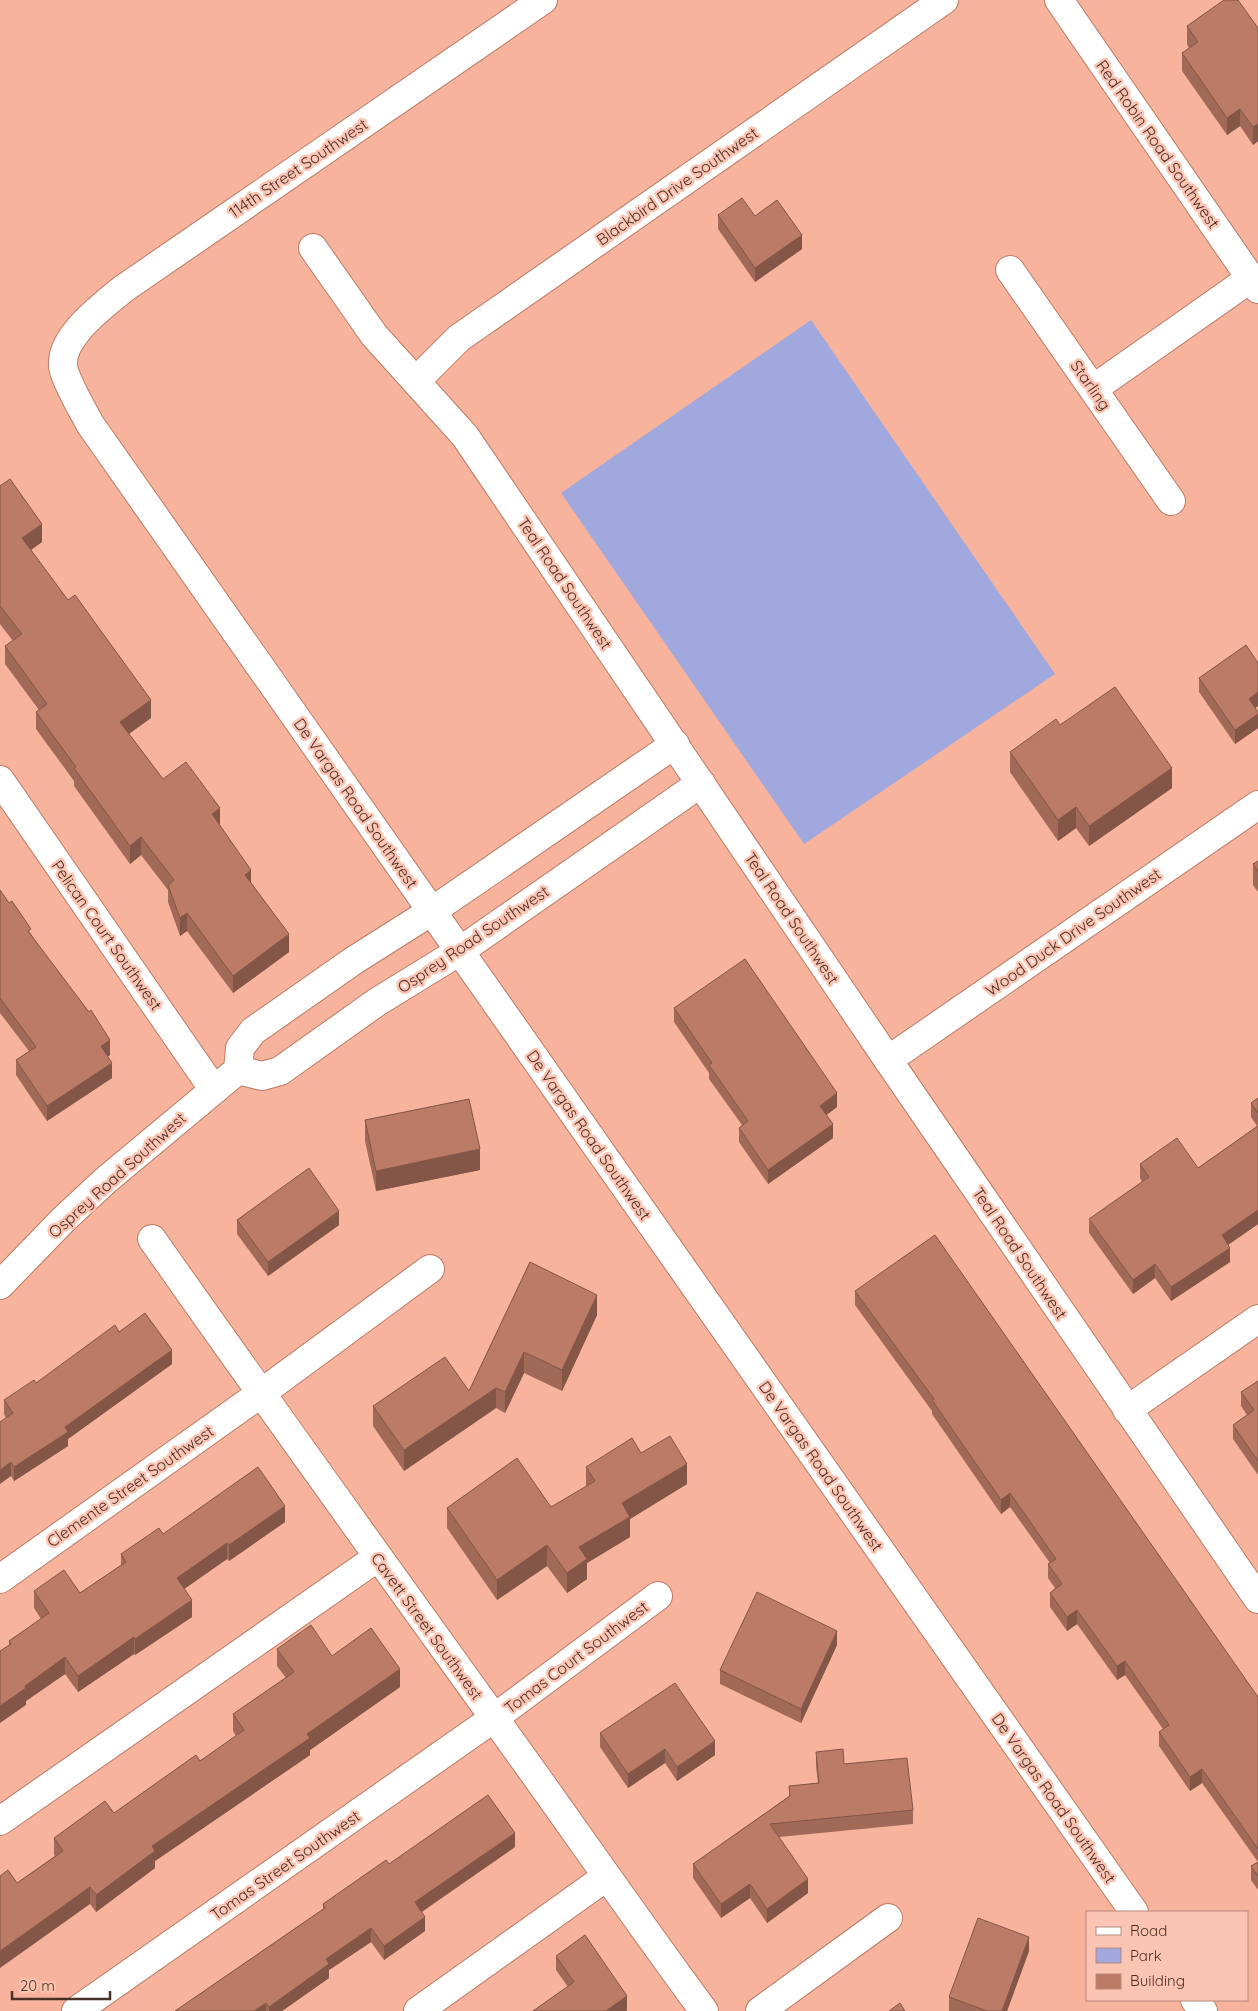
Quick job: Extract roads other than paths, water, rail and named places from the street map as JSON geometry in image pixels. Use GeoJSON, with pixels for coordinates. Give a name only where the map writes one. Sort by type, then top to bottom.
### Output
{"type":"FeatureCollection","features":[{"type":"Feature","properties":{"kind":"street","name":"114th Street Southwest"},"geometry":{"type":"LineString","coordinates":[[65,349],[77,331],[123,288],[544,0]]}},
{"type":"Feature","properties":{"kind":"street","name":"Blackbird Drive Southwest"},"geometry":{"type":"LineString","coordinates":[[416,380],[459,338],[944,0]]}},
{"type":"Feature","properties":{"kind":"street","name":"Red Robin Road Southwest"},"geometry":{"type":"LineString","coordinates":[[1059,0],[1254,284]]}},
{"type":"Feature","properties":{"kind":"street","name":"Teal Road Southwest"},"geometry":{"type":"LineString","coordinates":[[313,248],[374,335],[465,436],[888,1060],[1258,1599]]}},
{"type":"Feature","properties":{"kind":"street","name":"Starling"},"geometry":{"type":"LineString","coordinates":[[1010,270],[1171,501]]}},
{"type":"Feature","properties":{"kind":"street"},"geometry":{"type":"LineString","coordinates":[[1093,389],[1254,284]]}},
{"type":"Feature","properties":{"kind":"street","name":"De Vargas Road Southwest"},"geometry":{"type":"LineString","coordinates":[[65,349],[64,369],[90,424],[1133,1911]]}},
{"type":"Feature","properties":{"kind":"street"},"geometry":{"type":"LineString","coordinates":[[238,1070],[240,1048],[253,1031],[353,960],[432,911],[675,744]]}},
{"type":"Feature","properties":{"kind":"street","name":"Pelican Court Southwest"},"geometry":{"type":"LineString","coordinates":[[0,780],[214,1090]]}},
{"type":"Feature","properties":{"kind":"street","name":"Osprey Road Southwest"},"geometry":{"type":"LineString","coordinates":[[0,1285],[63,1220],[106,1180],[238,1070],[262,1076],[280,1071],[377,1002],[460,950],[701,783]]}},
{"type":"Feature","properties":{"kind":"street","name":"Wood Duck Drive Southwest"},"geometry":{"type":"LineString","coordinates":[[888,1060],[1258,805]]}},
{"type":"Feature","properties":{"kind":"street","name":"Cavett Street Southwest"},"geometry":{"type":"LineString","coordinates":[[152,1240],[260,1394],[704,2011]]}},
{"type":"Feature","properties":{"kind":"street","name":"Clemente Street Southwest"},"geometry":{"type":"LineString","coordinates":[[0,1579],[260,1394],[430,1269]]}},
{"type":"Feature","properties":{"kind":"street"},"geometry":{"type":"LineString","coordinates":[[1127,1410],[1258,1319]]}},
{"type":"Feature","properties":{"kind":"street"},"geometry":{"type":"LineString","coordinates":[[0,1821],[378,1557]]}},
{"type":"Feature","properties":{"kind":"street","name":"Tomas Court Southwest"},"geometry":{"type":"LineString","coordinates":[[494,1718],[658,1596]]}},
{"type":"Feature","properties":{"kind":"street","name":"Tomas Street Southwest"},"geometry":{"type":"LineString","coordinates":[[76,2011],[494,1718]]}},
{"type":"Feature","properties":{"kind":"street"},"geometry":{"type":"LineString","coordinates":[[418,2011],[606,1877]]}},
{"type":"Feature","properties":{"kind":"street"},"geometry":{"type":"LineString","coordinates":[[760,2011],[888,1918]]}}]}
